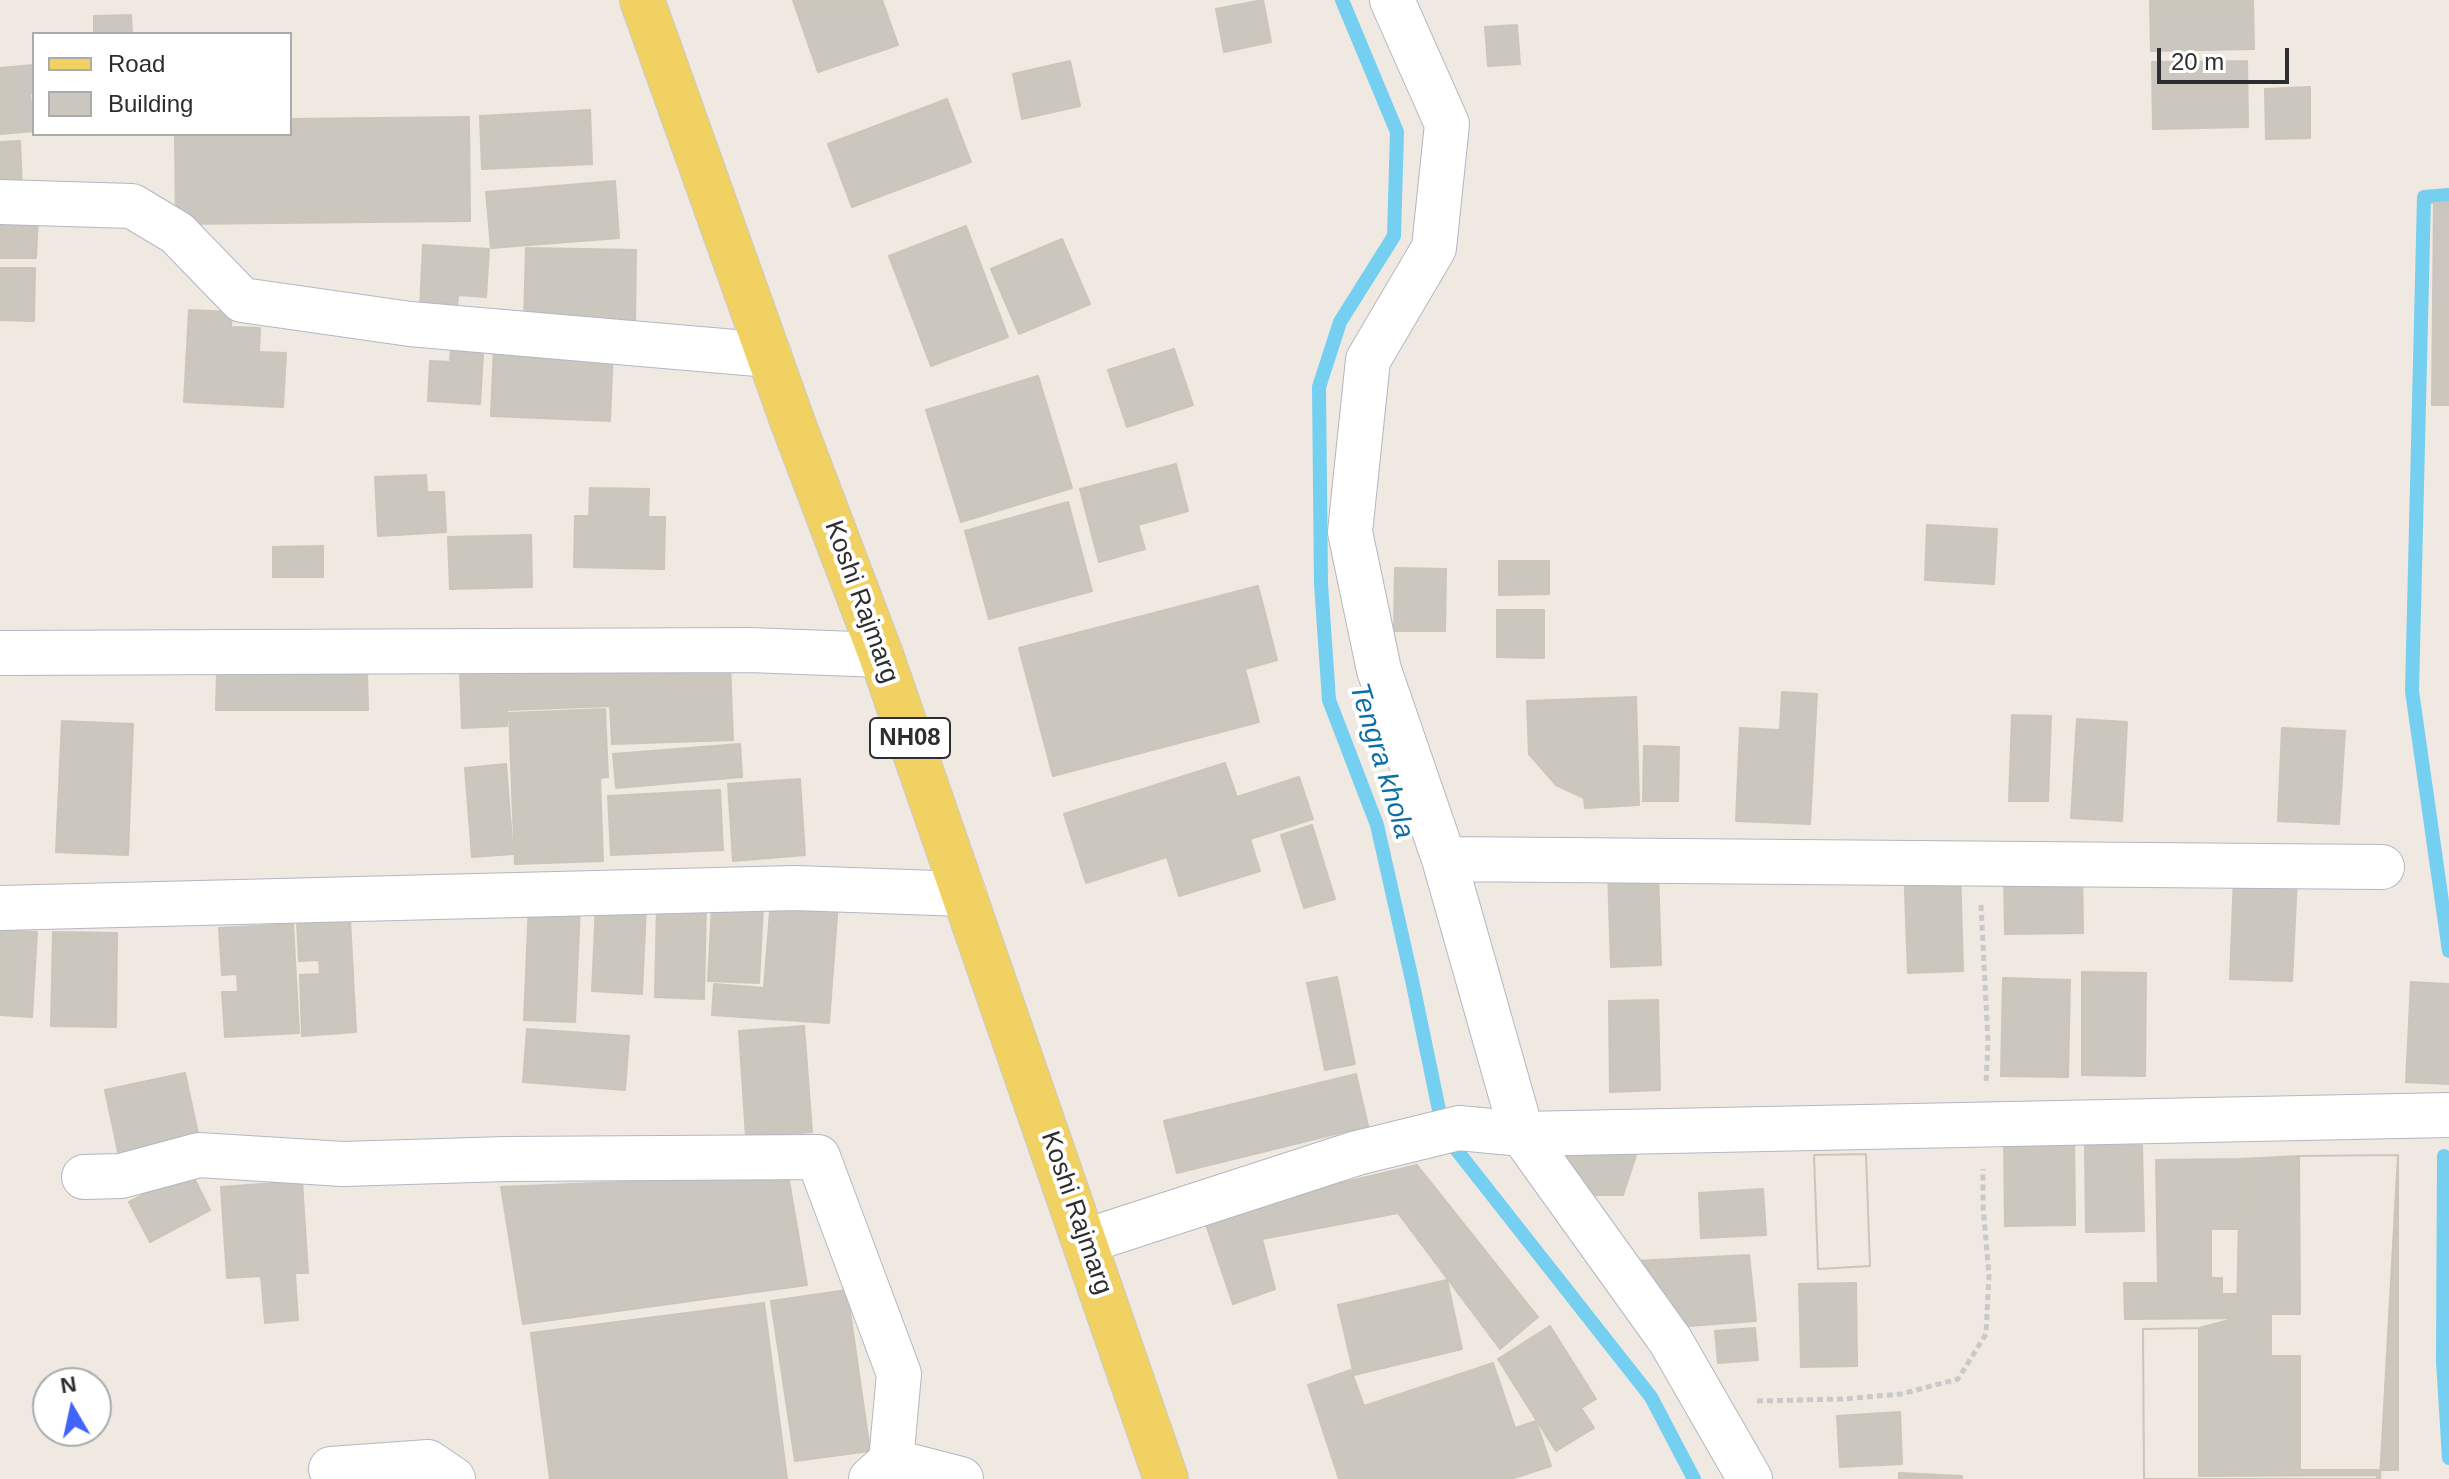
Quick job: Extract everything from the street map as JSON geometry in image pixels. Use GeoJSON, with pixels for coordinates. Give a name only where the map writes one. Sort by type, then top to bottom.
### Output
{"type":"FeatureCollection","features":[{"type":"Feature","properties":{"kind":"main road","name":"Koshi Rajmarg"},"geometry":{"type":"LineString","coordinates":[[642,0],[881,655],[1166,1479]]}},
{"type":"Feature","properties":{"kind":"street"},"geometry":{"type":"LineString","coordinates":[[1392,0],[1447,124],[1434,248],[1368,360],[1350,532],[1379,670],[1444,859],[1522,1134],[1670,1340],[1750,1479]]}},
{"type":"Feature","properties":{"kind":"street"},"geometry":{"type":"LineString","coordinates":[[0,202],[132,206],[177,233],[242,300],[410,324],[769,355]]}},
{"type":"Feature","properties":{"kind":"street"},"geometry":{"type":"LineString","coordinates":[[0,653],[749,650],[881,655]]}},
{"type":"Feature","properties":{"kind":"street"},"geometry":{"type":"LineString","coordinates":[[1444,859],[2382,867]]}},
{"type":"Feature","properties":{"kind":"street"},"geometry":{"type":"LineString","coordinates":[[0,908],[795,888],[964,894]]}},
{"type":"Feature","properties":{"kind":"street"},"geometry":{"type":"LineString","coordinates":[[1086,1241],[1357,1153],[1459,1128],[1522,1134],[2449,1115]]}},
{"type":"Feature","properties":{"kind":"street"},"geometry":{"type":"LineString","coordinates":[[84,1177],[121,1176],[199,1155],[343,1164],[506,1159],[818,1157],[899,1374],[881,1470],[961,1479]]}},
{"type":"Feature","properties":{"kind":"street"},"geometry":{"type":"LineString","coordinates":[[331,1469],[428,1462],[453,1479]]}},
{"type":"Feature","properties":{"kind":"path"},"geometry":{"type":"LineString","coordinates":[[1704,1398],[1774,1401],[1901,1394],[1958,1379],[1986,1334],[1989,1275],[1983,1206],[1988,1042],[1979,863]]}},
{"type":"Feature","properties":{"kind":"building"},"geometry":{"type":"Polygon","coordinates":[[[793,0],[882,0],[898,45],[818,72],[793,0]]]}},
{"type":"Feature","properties":{"kind":"building"},"geometry":{"type":"Polygon","coordinates":[[[1263,0],[1271,42],[1224,52],[1216,9],[1263,0]]]}},
{"type":"Feature","properties":{"kind":"building"},"geometry":{"type":"Polygon","coordinates":[[[2150,0],[2253,0],[2254,49],[2151,51],[2150,0]]]}},
{"type":"Feature","properties":{"kind":"building"},"geometry":{"type":"Polygon","coordinates":[[[131,15],[132,32],[94,32],[94,16],[131,15]]]}},
{"type":"Feature","properties":{"kind":"building"},"geometry":{"type":"Polygon","coordinates":[[[1517,25],[1520,64],[1488,66],[1485,27],[1517,25]]]}},
{"type":"Feature","properties":{"kind":"building"},"geometry":{"type":"Polygon","coordinates":[[[1070,61],[1080,106],[1022,119],[1013,74],[1070,61]]]}},
{"type":"Feature","properties":{"kind":"building"},"geometry":{"type":"Polygon","coordinates":[[[2247,61],[2248,127],[2153,129],[2152,62],[2247,61]]]}},
{"type":"Feature","properties":{"kind":"building"},"geometry":{"type":"Polygon","coordinates":[[[32,65],[32,131],[0,134],[0,68],[32,65]]]}},
{"type":"Feature","properties":{"kind":"building"},"geometry":{"type":"Polygon","coordinates":[[[2310,87],[2310,138],[2266,139],[2265,89],[2310,87]]]}},
{"type":"Feature","properties":{"kind":"building"},"geometry":{"type":"Polygon","coordinates":[[[947,99],[971,162],[852,207],[828,144],[947,99]]]}},
{"type":"Feature","properties":{"kind":"building"},"geometry":{"type":"Polygon","coordinates":[[[590,110],[592,164],[482,169],[480,116],[590,110]]]}},
{"type":"Feature","properties":{"kind":"building"},"geometry":{"type":"Polygon","coordinates":[[[469,117],[470,221],[176,224],[175,136],[292,136],[292,119],[469,117]]]}},
{"type":"Feature","properties":{"kind":"building"},"geometry":{"type":"Polygon","coordinates":[[[20,141],[22,190],[0,191],[0,142],[20,141]]]}},
{"type":"Feature","properties":{"kind":"building"},"geometry":{"type":"Polygon","coordinates":[[[615,181],[619,238],[491,248],[486,192],[615,181]]]}},
{"type":"Feature","properties":{"kind":"building"},"geometry":{"type":"Polygon","coordinates":[[[2449,202],[2449,405],[2432,405],[2434,203],[2449,202]]]}},
{"type":"Feature","properties":{"kind":"building"},"geometry":{"type":"Polygon","coordinates":[[[0,215],[38,215],[36,258],[0,258],[0,215]]]}},
{"type":"Feature","properties":{"kind":"building"},"geometry":{"type":"Polygon","coordinates":[[[966,226],[1008,337],[931,366],[889,256],[966,226]]]}},
{"type":"Feature","properties":{"kind":"building"},"geometry":{"type":"Polygon","coordinates":[[[1062,239],[1090,304],[1019,334],[991,269],[1062,239]]]}},
{"type":"Feature","properties":{"kind":"building"},"geometry":{"type":"Polygon","coordinates":[[[423,245],[489,249],[486,297],[458,295],[457,311],[420,309],[423,245]]]}},
{"type":"Feature","properties":{"kind":"building"},"geometry":{"type":"Polygon","coordinates":[[[526,248],[636,250],[635,325],[524,322],[526,248]]]}},
{"type":"Feature","properties":{"kind":"building"},"geometry":{"type":"Polygon","coordinates":[[[0,268],[35,268],[34,321],[0,320],[0,268]]]}},
{"type":"Feature","properties":{"kind":"building"},"geometry":{"type":"Polygon","coordinates":[[[189,310],[232,312],[231,327],[260,328],[259,352],[286,353],[283,407],[184,402],[189,310]]]}},
{"type":"Feature","properties":{"kind":"building"},"geometry":{"type":"Polygon","coordinates":[[[484,338],[480,404],[428,401],[430,361],[450,362],[451,348],[484,338]]]}},
{"type":"Feature","properties":{"kind":"building"},"geometry":{"type":"Polygon","coordinates":[[[494,346],[613,350],[610,421],[491,416],[494,346]]]}},
{"type":"Feature","properties":{"kind":"building"},"geometry":{"type":"Polygon","coordinates":[[[1174,349],[1193,405],[1127,427],[1108,370],[1174,349]]]}},
{"type":"Feature","properties":{"kind":"building"},"geometry":{"type":"Polygon","coordinates":[[[1038,376],[1072,488],[961,522],[926,410],[1038,376]]]}},
{"type":"Feature","properties":{"kind":"building"},"geometry":{"type":"Polygon","coordinates":[[[1176,464],[1188,511],[1138,525],[1145,549],[1099,562],[1080,489],[1176,464]]]}},
{"type":"Feature","properties":{"kind":"building"},"geometry":{"type":"Polygon","coordinates":[[[426,475],[427,492],[444,492],[446,532],[378,536],[375,477],[426,475]]]}},
{"type":"Feature","properties":{"kind":"building"},"geometry":{"type":"Polygon","coordinates":[[[590,488],[649,489],[648,517],[665,517],[664,569],[574,567],[575,516],[589,516],[590,488]]]}},
{"type":"Feature","properties":{"kind":"building"},"geometry":{"type":"Polygon","coordinates":[[[1068,502],[1092,591],[989,619],[965,531],[1068,502]]]}},
{"type":"Feature","properties":{"kind":"building"},"geometry":{"type":"Polygon","coordinates":[[[1927,525],[1997,529],[1994,584],[1925,580],[1927,525]]]}},
{"type":"Feature","properties":{"kind":"building"},"geometry":{"type":"Polygon","coordinates":[[[531,535],[532,587],[450,589],[448,537],[531,535]]]}},
{"type":"Feature","properties":{"kind":"building"},"geometry":{"type":"Polygon","coordinates":[[[323,546],[323,577],[273,577],[273,547],[323,546]]]}},
{"type":"Feature","properties":{"kind":"building"},"geometry":{"type":"Polygon","coordinates":[[[1499,561],[1549,561],[1549,594],[1499,595],[1499,561]]]}},
{"type":"Feature","properties":{"kind":"building"},"geometry":{"type":"Polygon","coordinates":[[[1395,568],[1446,569],[1445,631],[1394,631],[1395,568]]]}},
{"type":"Feature","properties":{"kind":"building"},"geometry":{"type":"Polygon","coordinates":[[[1258,586],[1277,660],[1245,669],[1259,722],[1053,776],[1019,648],[1258,586]]]}},
{"type":"Feature","properties":{"kind":"building"},"geometry":{"type":"Polygon","coordinates":[[[1497,610],[1544,610],[1544,658],[1497,657],[1497,610]]]}},
{"type":"Feature","properties":{"kind":"building"},"geometry":{"type":"Polygon","coordinates":[[[730,662],[733,740],[612,744],[610,706],[507,710],[507,726],[462,728],[460,673],[730,662]]]}},
{"type":"Feature","properties":{"kind":"building"},"geometry":{"type":"Polygon","coordinates":[[[217,673],[367,673],[368,710],[216,710],[217,673]]]}},
{"type":"Feature","properties":{"kind":"building"},"geometry":{"type":"Polygon","coordinates":[[[1782,692],[1817,694],[1810,824],[1736,821],[1740,728],[1780,730],[1782,692]]]}},
{"type":"Feature","properties":{"kind":"building"},"geometry":{"type":"Polygon","coordinates":[[[1636,697],[1639,805],[1585,808],[1584,798],[1556,785],[1529,754],[1527,701],[1636,697]]]}},
{"type":"Feature","properties":{"kind":"building"},"geometry":{"type":"Polygon","coordinates":[[[605,709],[608,777],[600,778],[603,861],[515,864],[509,713],[605,709]]]}},
{"type":"Feature","properties":{"kind":"building"},"geometry":{"type":"Polygon","coordinates":[[[2012,715],[2051,716],[2048,801],[2009,801],[2012,715]]]}},
{"type":"Feature","properties":{"kind":"building"},"geometry":{"type":"Polygon","coordinates":[[[2077,719],[2127,722],[2122,821],[2071,818],[2077,719]]]}},
{"type":"Feature","properties":{"kind":"building"},"geometry":{"type":"Polygon","coordinates":[[[62,721],[133,724],[128,855],[56,852],[62,721]]]}},
{"type":"Feature","properties":{"kind":"building"},"geometry":{"type":"Polygon","coordinates":[[[2282,728],[2345,731],[2339,824],[2278,821],[2282,728]]]}},
{"type":"Feature","properties":{"kind":"building"},"geometry":{"type":"Polygon","coordinates":[[[740,744],[742,777],[616,788],[613,754],[740,744]]]}},
{"type":"Feature","properties":{"kind":"building"},"geometry":{"type":"Polygon","coordinates":[[[1644,746],[1679,747],[1678,801],[1643,801],[1644,746]]]}},
{"type":"Feature","properties":{"kind":"building"},"geometry":{"type":"Polygon","coordinates":[[[1225,763],[1237,797],[1299,777],[1313,819],[1250,839],[1260,871],[1179,896],[1167,857],[1086,883],[1064,814],[1225,763]]]}},
{"type":"Feature","properties":{"kind":"building"},"geometry":{"type":"Polygon","coordinates":[[[506,764],[513,854],[472,857],[465,768],[506,764]]]}},
{"type":"Feature","properties":{"kind":"building"},"geometry":{"type":"Polygon","coordinates":[[[800,779],[805,855],[733,861],[728,784],[800,779]]]}},
{"type":"Feature","properties":{"kind":"building"},"geometry":{"type":"Polygon","coordinates":[[[720,790],[723,850],[611,855],[608,796],[720,790]]]}},
{"type":"Feature","properties":{"kind":"building"},"geometry":{"type":"Polygon","coordinates":[[[1312,825],[1335,899],[1304,908],[1281,835],[1312,825]]]}},
{"type":"Feature","properties":{"kind":"building"},"geometry":{"type":"Polygon","coordinates":[[[1960,865],[1963,971],[1908,973],[1904,866],[1960,865]]]}},
{"type":"Feature","properties":{"kind":"building"},"geometry":{"type":"Polygon","coordinates":[[[2082,868],[2083,933],[2005,934],[2004,869],[2082,868]]]}},
{"type":"Feature","properties":{"kind":"building"},"geometry":{"type":"Polygon","coordinates":[[[1658,870],[1661,965],[1611,967],[1608,871],[1658,870]]]}},
{"type":"Feature","properties":{"kind":"building"},"geometry":{"type":"Polygon","coordinates":[[[2234,876],[2297,878],[2292,981],[2230,979],[2234,876]]]}},
{"type":"Feature","properties":{"kind":"building"},"geometry":{"type":"Polygon","coordinates":[[[771,899],[838,903],[829,1023],[712,1015],[714,984],[764,988],[771,899]]]}},
{"type":"Feature","properties":{"kind":"building"},"geometry":{"type":"Polygon","coordinates":[[[529,903],[580,905],[575,1022],[524,1020],[529,903]]]}},
{"type":"Feature","properties":{"kind":"building"},"geometry":{"type":"Polygon","coordinates":[[[596,904],[646,906],[642,994],[592,991],[596,904]]]}},
{"type":"Feature","properties":{"kind":"building"},"geometry":{"type":"Polygon","coordinates":[[[657,904],[706,905],[704,999],[655,997],[657,904]]]}},
{"type":"Feature","properties":{"kind":"building"},"geometry":{"type":"Polygon","coordinates":[[[712,906],[763,908],[759,983],[708,981],[712,906]]]}},
{"type":"Feature","properties":{"kind":"building"},"geometry":{"type":"Polygon","coordinates":[[[350,919],[356,1032],[302,1036],[300,975],[320,974],[319,960],[299,961],[297,922],[350,919]]]}},
{"type":"Feature","properties":{"kind":"building"},"geometry":{"type":"Polygon","coordinates":[[[293,924],[299,1033],[225,1037],[222,992],[238,992],[237,974],[222,975],[219,928],[293,924]]]}},
{"type":"Feature","properties":{"kind":"building"},"geometry":{"type":"Polygon","coordinates":[[[0,930],[37,932],[32,1017],[0,1015],[0,930]]]}},
{"type":"Feature","properties":{"kind":"building"},"geometry":{"type":"Polygon","coordinates":[[[53,932],[117,933],[116,1027],[51,1026],[53,932]]]}},
{"type":"Feature","properties":{"kind":"building"},"geometry":{"type":"Polygon","coordinates":[[[2082,972],[2146,973],[2145,1076],[2082,1075],[2082,972]]]}},
{"type":"Feature","properties":{"kind":"building"},"geometry":{"type":"Polygon","coordinates":[[[1337,977],[1355,1064],[1325,1070],[1307,983],[1337,977]]]}},
{"type":"Feature","properties":{"kind":"building"},"geometry":{"type":"Polygon","coordinates":[[[2003,978],[2070,980],[2068,1077],[2001,1076],[2003,978]]]}},
{"type":"Feature","properties":{"kind":"building"},"geometry":{"type":"Polygon","coordinates":[[[2411,982],[2449,984],[2449,1084],[2406,1082],[2411,982]]]}},
{"type":"Feature","properties":{"kind":"building"},"geometry":{"type":"Polygon","coordinates":[[[1658,1000],[1660,1090],[1610,1092],[1609,1001],[1658,1000]]]}},
{"type":"Feature","properties":{"kind":"building"},"geometry":{"type":"Polygon","coordinates":[[[804,1026],[812,1132],[746,1137],[739,1031],[804,1026]]]}},
{"type":"Feature","properties":{"kind":"building"},"geometry":{"type":"Polygon","coordinates":[[[527,1029],[629,1036],[625,1090],[523,1082],[527,1029]]]}},
{"type":"Feature","properties":{"kind":"building"},"geometry":{"type":"Polygon","coordinates":[[[185,1073],[200,1143],[120,1161],[105,1090],[185,1073]]]}},
{"type":"Feature","properties":{"kind":"building"},"geometry":{"type":"Polygon","coordinates":[[[1356,1074],[1368,1126],[1177,1173],[1164,1121],[1356,1074]]]}},
{"type":"Feature","properties":{"kind":"building"},"geometry":{"type":"Polygon","coordinates":[[[2074,1132],[2075,1225],[2005,1226],[2004,1134],[2074,1132]]]}},
{"type":"Feature","properties":{"kind":"building"},"geometry":{"type":"Polygon","coordinates":[[[1640,1143],[1623,1195],[1590,1195],[1556,1145],[1640,1143]]]}},
{"type":"Feature","properties":{"kind":"building"},"geometry":{"type":"Polygon","coordinates":[[[2142,1145],[2144,1231],[2086,1232],[2085,1146],[2142,1145]]]}},
{"type":"Feature","properties":{"kind":"building"},"geometry":{"type":"Polygon","coordinates":[[[1866,1154],[1870,1266],[1818,1269],[1814,1155],[1866,1154]]]}},
{"type":"Feature","properties":{"kind":"building"},"geometry":{"type":"Polygon","coordinates":[[[1866,1154],[1870,1266],[1818,1269],[1814,1155],[1866,1154]]]}},
{"type":"Feature","properties":{"kind":"building"},"geometry":{"type":"Polygon","coordinates":[[[2398,1155],[2398,1470],[2300,1470],[2300,1356],[2271,1356],[2271,1314],[2300,1314],[2299,1156],[2398,1155]]]}},
{"type":"Feature","properties":{"kind":"building"},"geometry":{"type":"Polygon","coordinates":[[[2398,1155],[2380,1479],[2144,1479],[2143,1329],[2199,1328],[2237,1318],[2240,1159],[2398,1155]]]}},
{"type":"Feature","properties":{"kind":"building"},"geometry":{"type":"Polygon","coordinates":[[[2240,1159],[2241,1229],[2211,1229],[2211,1278],[2222,1278],[2222,1294],[2237,1294],[2237,1318],[2125,1319],[2124,1283],[2158,1283],[2156,1160],[2240,1159]]]}},
{"type":"Feature","properties":{"kind":"building"},"geometry":{"type":"Polygon","coordinates":[[[1417,1165],[1538,1317],[1500,1349],[1398,1213],[1262,1239],[1275,1289],[1233,1304],[1203,1216],[1417,1165]]]}},
{"type":"Feature","properties":{"kind":"building"},"geometry":{"type":"Polygon","coordinates":[[[190,1170],[210,1210],[150,1242],[129,1202],[190,1170]]]}},
{"type":"Feature","properties":{"kind":"building"},"geometry":{"type":"Polygon","coordinates":[[[788,1175],[807,1285],[523,1324],[501,1187],[788,1175]]]}},
{"type":"Feature","properties":{"kind":"building"},"geometry":{"type":"Polygon","coordinates":[[[302,1181],[308,1273],[295,1273],[298,1320],[265,1323],[261,1276],[227,1278],[221,1187],[302,1181]]]}},
{"type":"Feature","properties":{"kind":"building"},"geometry":{"type":"Polygon","coordinates":[[[1763,1189],[1766,1235],[1701,1238],[1699,1193],[1763,1189]]]}},
{"type":"Feature","properties":{"kind":"building"},"geometry":{"type":"Polygon","coordinates":[[[1749,1255],[1756,1321],[1675,1327],[1635,1261],[1749,1255]]]}},
{"type":"Feature","properties":{"kind":"building"},"geometry":{"type":"Polygon","coordinates":[[[1447,1280],[1462,1349],[1354,1375],[1338,1305],[1447,1280]]]}},
{"type":"Feature","properties":{"kind":"building"},"geometry":{"type":"Polygon","coordinates":[[[1856,1283],[1857,1366],[1801,1367],[1799,1284],[1856,1283]]]}},
{"type":"Feature","properties":{"kind":"building"},"geometry":{"type":"Polygon","coordinates":[[[847,1290],[870,1451],[795,1461],[771,1301],[847,1290]]]}},
{"type":"Feature","properties":{"kind":"building"},"geometry":{"type":"Polygon","coordinates":[[[764,1303],[787,1479],[550,1479],[531,1333],[764,1303]]]}},
{"type":"Feature","properties":{"kind":"building"},"geometry":{"type":"Polygon","coordinates":[[[1550,1326],[1596,1399],[1581,1408],[1594,1428],[1556,1451],[1498,1359],[1550,1326]]]}},
{"type":"Feature","properties":{"kind":"building"},"geometry":{"type":"Polygon","coordinates":[[[1755,1328],[1758,1360],[1718,1363],[1715,1331],[1755,1328]]]}},
{"type":"Feature","properties":{"kind":"building"},"geometry":{"type":"Polygon","coordinates":[[[2199,1328],[2199,1476],[2377,1475],[2377,1479],[2144,1479],[2143,1329],[2199,1328]]]}},
{"type":"Feature","properties":{"kind":"building"},"geometry":{"type":"Polygon","coordinates":[[[1493,1363],[1515,1428],[1536,1421],[1551,1466],[1511,1479],[1339,1479],[1308,1385],[1351,1370],[1364,1406],[1493,1363]]]}},
{"type":"Feature","properties":{"kind":"building"},"geometry":{"type":"Polygon","coordinates":[[[1900,1412],[1902,1464],[1840,1467],[1837,1416],[1900,1412]]]}},
{"type":"Feature","properties":{"kind":"building"},"geometry":{"type":"Polygon","coordinates":[[[1899,1473],[1962,1476],[1962,1479],[1899,1479],[1899,1473]]]}},
{"type":"Feature","properties":{"kind":"waterway","name":"Tengra khola"},"geometry":{"type":"LineString","coordinates":[[1342,0],[1397,132],[1394,236],[1340,322],[1319,387],[1321,584],[1329,700],[1377,825],[1444,1134],[1651,1397],[1694,1479]]}},
{"type":"Feature","properties":{"kind":"waterway"},"geometry":{"type":"LineString","coordinates":[[2449,195],[2424,197],[2412,691],[2449,951]]}},
{"type":"Feature","properties":{"kind":"waterway"},"geometry":{"type":"LineString","coordinates":[[2444,1156],[2443,1361],[2449,1458]]}}]}
